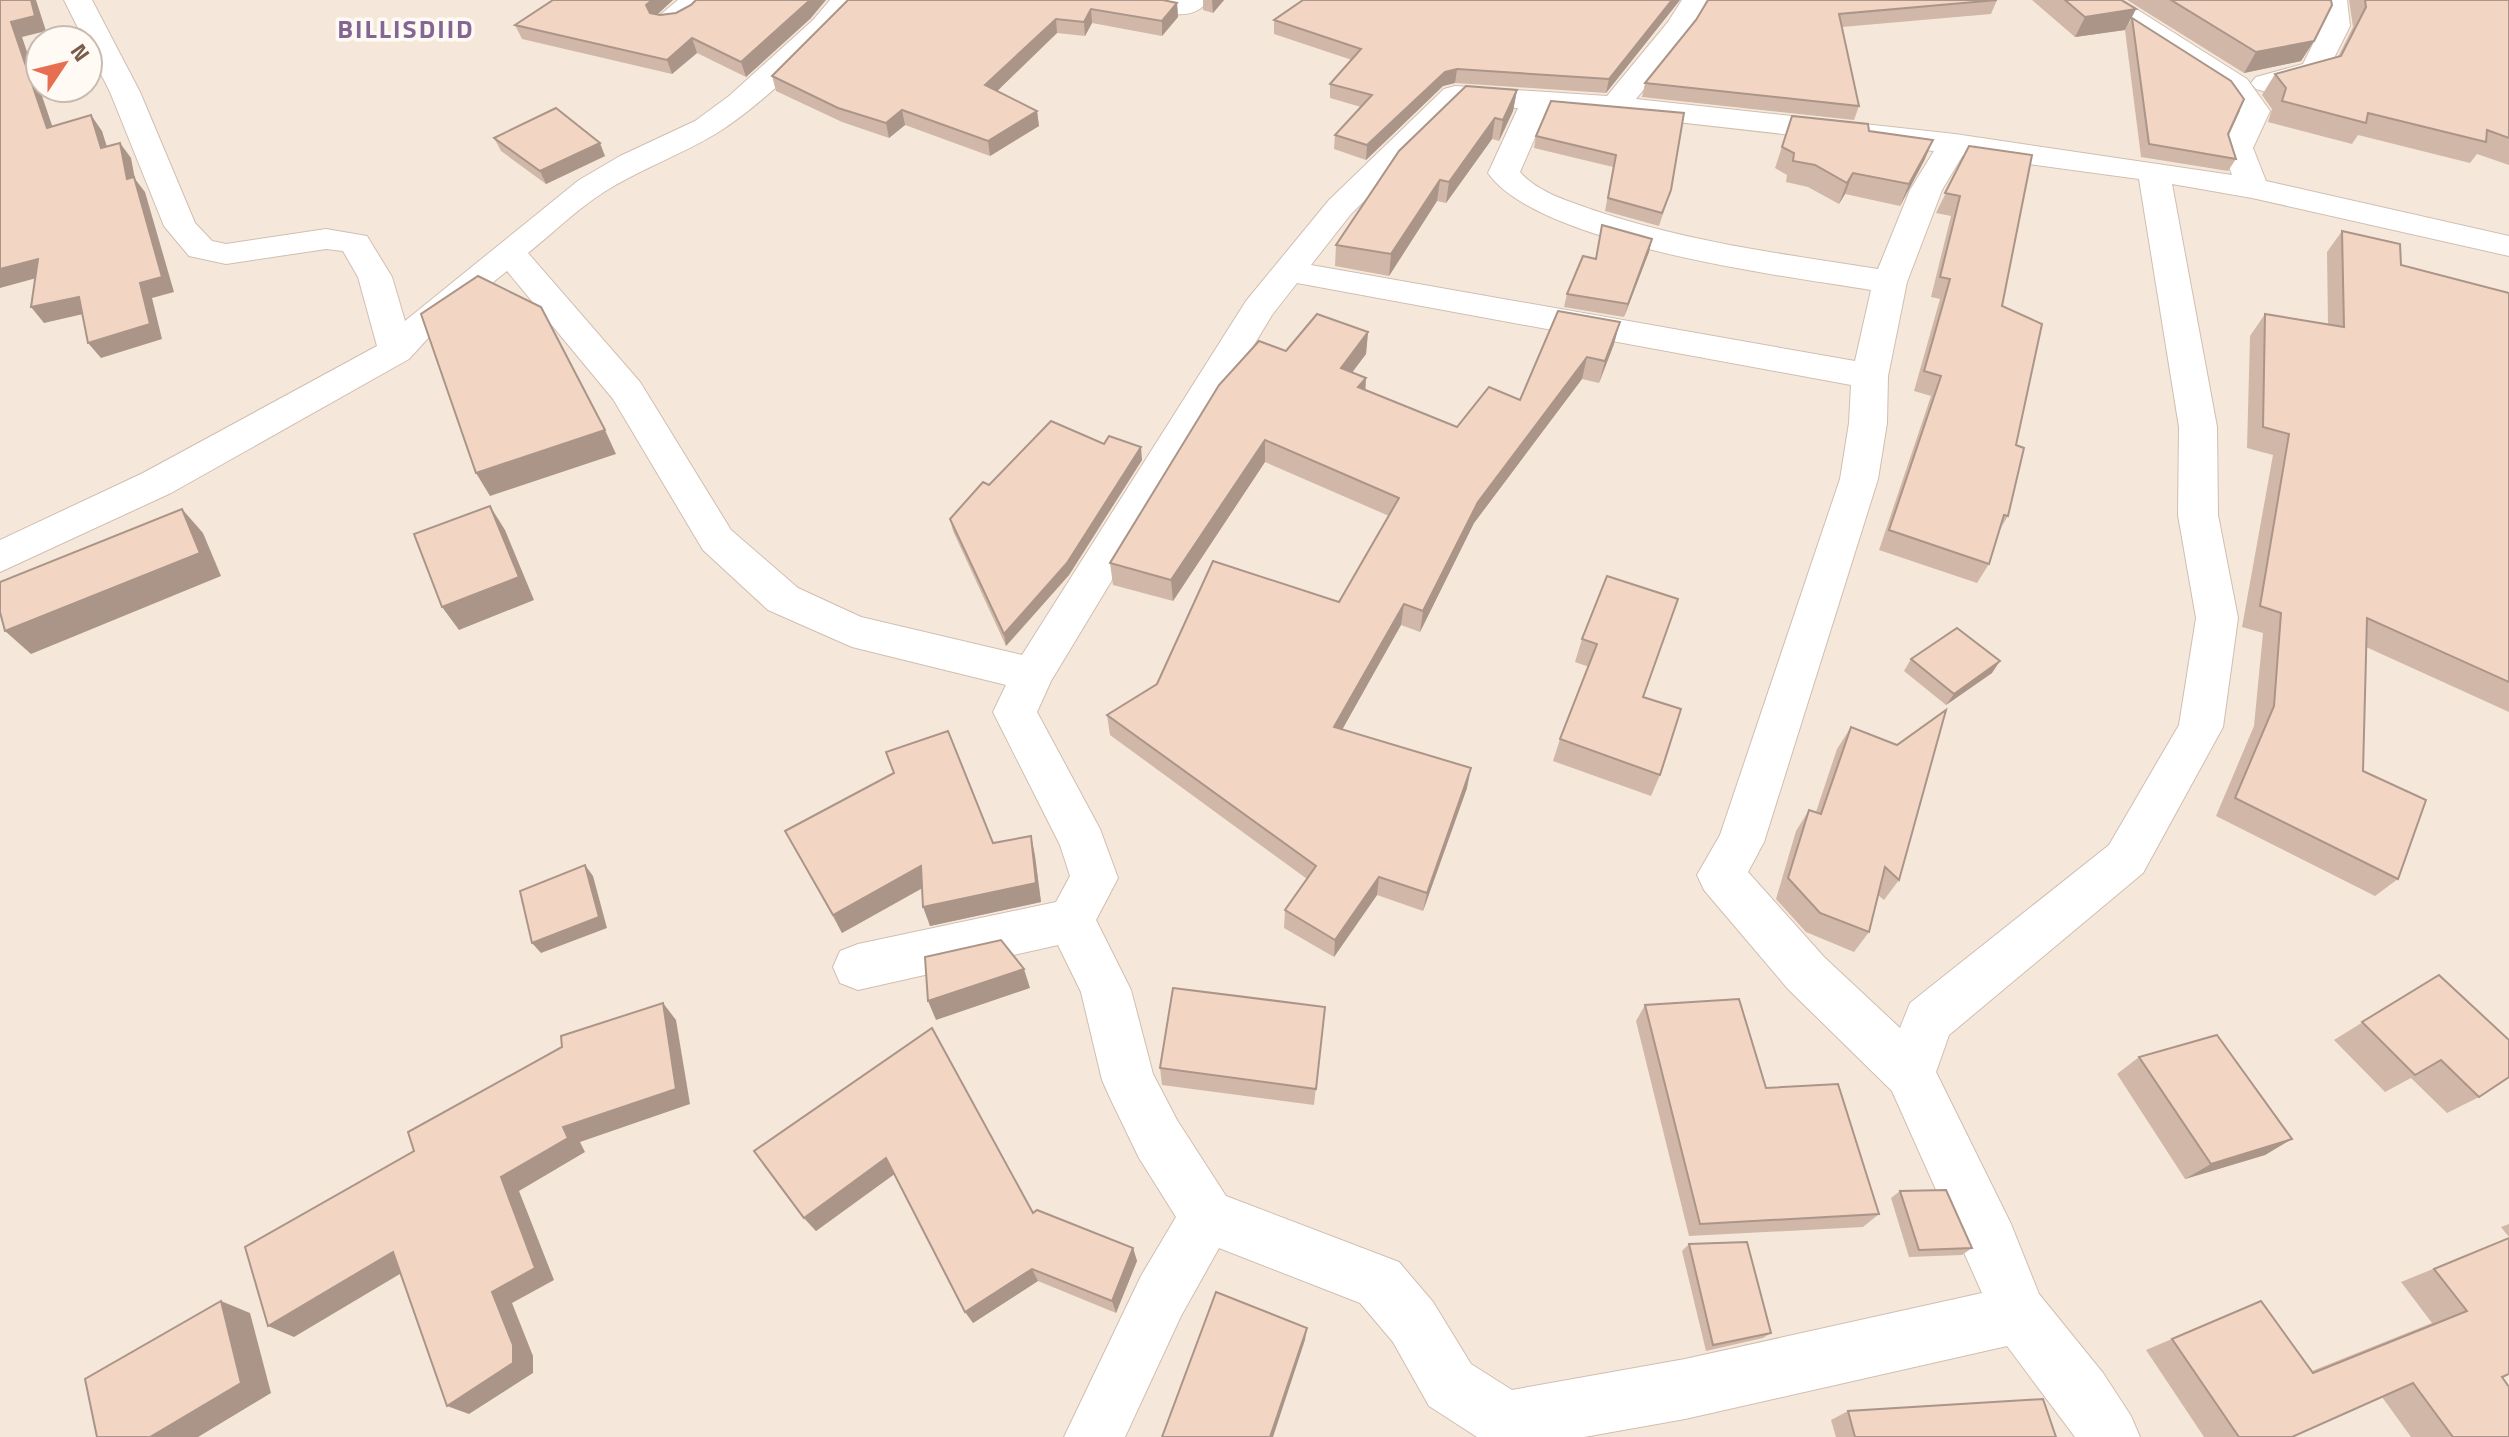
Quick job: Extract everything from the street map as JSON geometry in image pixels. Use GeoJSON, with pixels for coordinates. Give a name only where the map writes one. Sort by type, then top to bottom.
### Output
{"type":"FeatureCollection","features":[{"type":"Feature","properties":{"kind":"street"},"geometry":{"type":"LineString","coordinates":[[78,0],[125,92],[180,226],[201,249],[226,254],[326,239],[355,243],[375,277],[396,351]]}},
{"type":"Feature","properties":{"kind":"street"},"geometry":{"type":"LineString","coordinates":[[668,20],[696,0]]}},
{"type":"Feature","properties":{"kind":"street"},"geometry":{"type":"LineString","coordinates":[[0,557],[157,483],[396,351],[428,317],[590,187],[631,163],[706,127],[823,26],[845,0]]}},
{"type":"Feature","properties":{"kind":"street"},"geometry":{"type":"LineString","coordinates":[[1146,0],[1189,7],[1195,0]]}},
{"type":"Feature","properties":{"kind":"street"},"geometry":{"type":"LineString","coordinates":[[1615,106],[1680,26],[1696,0]]}},
{"type":"Feature","properties":{"kind":"street"},"geometry":{"type":"LineString","coordinates":[[2103,0],[2237,85],[2255,111],[2238,148],[2252,188]]}},
{"type":"Feature","properties":{"kind":"street"},"geometry":{"type":"LineString","coordinates":[[2237,85],[2261,84],[2315,70],[2336,26],[2333,0]]}},
{"type":"Feature","properties":{"kind":"street"},"geometry":{"type":"LineString","coordinates":[[858,967],[1071,920],[1094,878],[1083,843],[1015,712],[1033,674],[1258,309],[1340,207],[1455,95],[1615,106],[1955,143],[2252,188],[2509,246]]}},
{"type":"Feature","properties":{"kind":"street"},"geometry":{"type":"LineString","coordinates":[[1536,102],[1504,173],[1522,194],[1603,225],[1722,256],[1890,282]]}},
{"type":"Feature","properties":{"kind":"street"},"geometry":{"type":"LineString","coordinates":[[1955,143],[1926,190],[1890,282],[1870,376],[1868,423],[1859,479],[1741,842],[1721,875],[1806,973],[1910,1073],[1991,1244],[2019,1314],[2082,1394],[2110,1437]]}},
{"type":"Feature","properties":{"kind":"street"},"geometry":{"type":"LineString","coordinates":[[1910,1073],[1928,1020],[2126,859],[2201,727],[2217,618],[2198,515],[2198,427],[2154,173]]}},
{"type":"Feature","properties":{"kind":"street"},"geometry":{"type":"LineString","coordinates":[[509,252],[627,391],[717,540],[783,599],[852,631],[1033,674]]}},
{"type":"Feature","properties":{"kind":"street"},"geometry":{"type":"LineString","coordinates":[[1287,271],[1870,376]]}},
{"type":"Feature","properties":{"kind":"street"},"geometry":{"type":"LineString","coordinates":[[1071,920],[1106,990],[1128,1080],[1158,1139],[1207,1216],[1379,1282],[1413,1322],[1450,1385],[1506,1421],[1685,1389],[2019,1314]]}},
{"type":"Feature","properties":{"kind":"street"},"geometry":{"type":"LineString","coordinates":[[1094,1437],[1161,1296],[1207,1216]]}},
{"type":"Feature","properties":{"kind":"shaded area"},"geometry":{"type":"Polygon","coordinates":[[[0,0],[2509,0],[2509,1437],[0,1437],[0,0]]]}},
{"type":"Feature","properties":{"kind":"building"},"geometry":{"type":"Polygon","coordinates":[[[0,0],[31,0],[35,16],[11,22],[24,60],[24,104],[39,104],[47,128],[91,115],[101,148],[120,143],[127,179],[134,177],[162,277],[140,283],[150,324],[88,343],[79,297],[31,307],[38,259],[0,269],[0,0]]]}},
{"type":"Feature","properties":{"kind":"building"},"geometry":{"type":"Polygon","coordinates":[[[553,0],[652,0],[646,5],[650,13],[660,15],[676,13],[696,0],[810,0],[741,62],[692,38],[667,60],[515,25],[553,0]]]}},
{"type":"Feature","properties":{"kind":"building"},"geometry":{"type":"Polygon","coordinates":[[[848,0],[1163,0],[1177,3],[1162,21],[1091,9],[1084,22],[1056,19],[985,85],[1037,111],[988,141],[902,110],[886,123],[838,108],[772,76],[848,0]]]}},
{"type":"Feature","properties":{"kind":"building"},"geometry":{"type":"Polygon","coordinates":[[[1303,0],[1672,0],[1609,79],[1457,69],[1445,72],[1367,145],[1335,135],[1372,95],[1330,84],[1361,49],[1274,20],[1303,0]]]}},
{"type":"Feature","properties":{"kind":"building"},"geometry":{"type":"Polygon","coordinates":[[[1708,0],[1997,0],[1839,14],[1859,106],[1645,83],[1696,20],[1708,0]]]}},
{"type":"Feature","properties":{"kind":"building"},"geometry":{"type":"Polygon","coordinates":[[[2065,0],[2121,0],[2136,9],[2085,17],[2065,0]]]}},
{"type":"Feature","properties":{"kind":"building"},"geometry":{"type":"Polygon","coordinates":[[[2171,0],[2331,0],[2332,5],[2314,41],[2256,52],[2171,0]]]}},
{"type":"Feature","properties":{"kind":"building"},"geometry":{"type":"Polygon","coordinates":[[[2365,0],[2509,0],[2509,138],[2487,130],[2486,142],[2368,113],[2366,123],[2282,101],[2286,88],[2275,74],[2341,56],[2366,7],[2365,0]]]}},
{"type":"Feature","properties":{"kind":"building"},"geometry":{"type":"Polygon","coordinates":[[[2132,18],[2231,81],[2244,99],[2228,134],[2236,159],[2149,144],[2132,18]]]}},
{"type":"Feature","properties":{"kind":"building"},"geometry":{"type":"Polygon","coordinates":[[[1466,86],[1517,90],[1503,120],[1495,118],[1449,182],[1440,180],[1391,254],[1336,245],[1399,151],[1466,86]]]}},
{"type":"Feature","properties":{"kind":"building"},"geometry":{"type":"Polygon","coordinates":[[[1551,101],[1684,113],[1671,190],[1662,213],[1608,198],[1616,155],[1536,136],[1551,101]]]}},
{"type":"Feature","properties":{"kind":"building"},"geometry":{"type":"Polygon","coordinates":[[[556,108],[600,143],[540,171],[494,138],[556,108]]]}},
{"type":"Feature","properties":{"kind":"building"},"geometry":{"type":"Polygon","coordinates":[[[1792,116],[1868,124],[1869,131],[1933,140],[1909,184],[1853,173],[1847,183],[1815,165],[1793,161],[1794,153],[1782,147],[1792,116]]]}},
{"type":"Feature","properties":{"kind":"building"},"geometry":{"type":"Polygon","coordinates":[[[1969,146],[2032,155],[2002,306],[2042,324],[2016,445],[2024,448],[2008,516],[2004,515],[1989,564],[1889,530],[1941,376],[1924,371],[1950,279],[1940,277],[1960,196],[1945,193],[1969,146]]]}},
{"type":"Feature","properties":{"kind":"building"},"geometry":{"type":"Polygon","coordinates":[[[1602,225],[1652,239],[1628,304],[1567,294],[1583,256],[1596,259],[1602,225]]]}},
{"type":"Feature","properties":{"kind":"building"},"geometry":{"type":"Polygon","coordinates":[[[2342,231],[2400,244],[2401,265],[2509,293],[2509,682],[2367,618],[2363,771],[2426,800],[2398,879],[2235,798],[2274,706],[2281,613],[2260,606],[2289,434],[2263,427],[2265,314],[2344,327],[2342,231]]]}},
{"type":"Feature","properties":{"kind":"building"},"geometry":{"type":"Polygon","coordinates":[[[478,276],[541,307],[605,430],[476,473],[421,314],[478,276]]]}},
{"type":"Feature","properties":{"kind":"building"},"geometry":{"type":"Polygon","coordinates":[[[1558,311],[1620,322],[1605,361],[1587,357],[1478,502],[1423,611],[1404,604],[1334,727],[1471,768],[1427,893],[1379,877],[1335,940],[1285,910],[1316,866],[1107,715],[1157,684],[1213,561],[1339,602],[1399,498],[1265,440],[1171,580],[1110,563],[1219,385],[1259,341],[1286,351],[1317,314],[1368,332],[1341,368],[1366,378],[1358,387],[1457,427],[1489,387],[1520,400],[1558,311]]]}},
{"type":"Feature","properties":{"kind":"building"},"geometry":{"type":"Polygon","coordinates":[[[1051,421],[1104,444],[1109,436],[1141,447],[1067,563],[1004,634],[950,519],[983,482],[989,485],[1051,421]]]}},
{"type":"Feature","properties":{"kind":"building"},"geometry":{"type":"Polygon","coordinates":[[[490,506],[519,577],[442,607],[414,534],[490,506]]]}},
{"type":"Feature","properties":{"kind":"building"},"geometry":{"type":"Polygon","coordinates":[[[182,509],[200,553],[5,631],[0,612],[0,582],[182,509]]]}},
{"type":"Feature","properties":{"kind":"building"},"geometry":{"type":"Polygon","coordinates":[[[1607,576],[1678,599],[1643,697],[1681,709],[1660,775],[1560,739],[1597,644],[1582,639],[1607,576]]]}},
{"type":"Feature","properties":{"kind":"building"},"geometry":{"type":"Polygon","coordinates":[[[1957,628],[2000,661],[1954,694],[1911,659],[1957,628]]]}},
{"type":"Feature","properties":{"kind":"building"},"geometry":{"type":"Polygon","coordinates":[[[1946,710],[1899,880],[1885,867],[1869,932],[1820,913],[1788,878],[1809,810],[1821,814],[1851,727],[1897,745],[1946,710]]]}},
{"type":"Feature","properties":{"kind":"building"},"geometry":{"type":"Polygon","coordinates":[[[948,731],[993,843],[1031,836],[1036,883],[923,907],[921,866],[833,915],[785,831],[894,773],[886,752],[948,731]]]}},
{"type":"Feature","properties":{"kind":"building"},"geometry":{"type":"Polygon","coordinates":[[[585,865],[599,917],[532,943],[520,891],[585,865]]]}},
{"type":"Feature","properties":{"kind":"building"},"geometry":{"type":"Polygon","coordinates":[[[1001,940],[1024,969],[928,1001],[925,957],[1001,940]]]}},
{"type":"Feature","properties":{"kind":"building"},"geometry":{"type":"Polygon","coordinates":[[[2439,975],[2509,1040],[2509,1077],[2479,1097],[2441,1060],[2415,1075],[2362,1022],[2439,975]]]}},
{"type":"Feature","properties":{"kind":"building"},"geometry":{"type":"Polygon","coordinates":[[[1173,988],[1325,1007],[1316,1089],[1160,1068],[1173,988]]]}},
{"type":"Feature","properties":{"kind":"building"},"geometry":{"type":"Polygon","coordinates":[[[1739,999],[1766,1088],[1838,1084],[1879,1214],[1700,1224],[1645,1005],[1739,999]]]}},
{"type":"Feature","properties":{"kind":"building"},"geometry":{"type":"Polygon","coordinates":[[[663,1003],[676,1089],[563,1127],[568,1138],[501,1177],[535,1268],[492,1292],[513,1345],[513,1363],[447,1406],[393,1252],[268,1326],[245,1247],[414,1151],[408,1132],[562,1047],[561,1036],[663,1003]]]}},
{"type":"Feature","properties":{"kind":"building"},"geometry":{"type":"Polygon","coordinates":[[[932,1028],[1033,1213],[1037,1210],[1133,1248],[1112,1301],[1032,1269],[965,1312],[886,1158],[804,1218],[754,1151],[932,1028]]]}},
{"type":"Feature","properties":{"kind":"building"},"geometry":{"type":"Polygon","coordinates":[[[2217,1035],[2292,1139],[2211,1164],[2139,1057],[2217,1035]]]}},
{"type":"Feature","properties":{"kind":"building"},"geometry":{"type":"Polygon","coordinates":[[[1946,1190],[1972,1248],[1919,1250],[1900,1191],[1946,1190]]]}},
{"type":"Feature","properties":{"kind":"building"},"geometry":{"type":"Polygon","coordinates":[[[2509,1238],[2509,1374],[2502,1377],[2509,1387],[2509,1437],[2453,1437],[2413,1383],[2292,1437],[2239,1437],[2172,1339],[2261,1301],[2313,1373],[2467,1311],[2434,1269],[2509,1238]]]}},
{"type":"Feature","properties":{"kind":"building"},"geometry":{"type":"Polygon","coordinates":[[[1747,1242],[1771,1333],[1713,1345],[1689,1244],[1747,1242]]]}},
{"type":"Feature","properties":{"kind":"building"},"geometry":{"type":"Polygon","coordinates":[[[1216,1292],[1307,1328],[1270,1437],[1162,1437],[1216,1292]]]}},
{"type":"Feature","properties":{"kind":"building"},"geometry":{"type":"Polygon","coordinates":[[[221,1301],[241,1383],[150,1437],[97,1437],[85,1379],[221,1301]]]}},
{"type":"Feature","properties":{"kind":"building"},"geometry":{"type":"Polygon","coordinates":[[[2043,1399],[2056,1437],[1855,1437],[1848,1411],[2043,1399]]]}},
{"type":"Feature","properties":{"kind":"district","name":"BILLISDIID"},"geometry":{"type":"Point","coordinates":[406,29]}}]}
